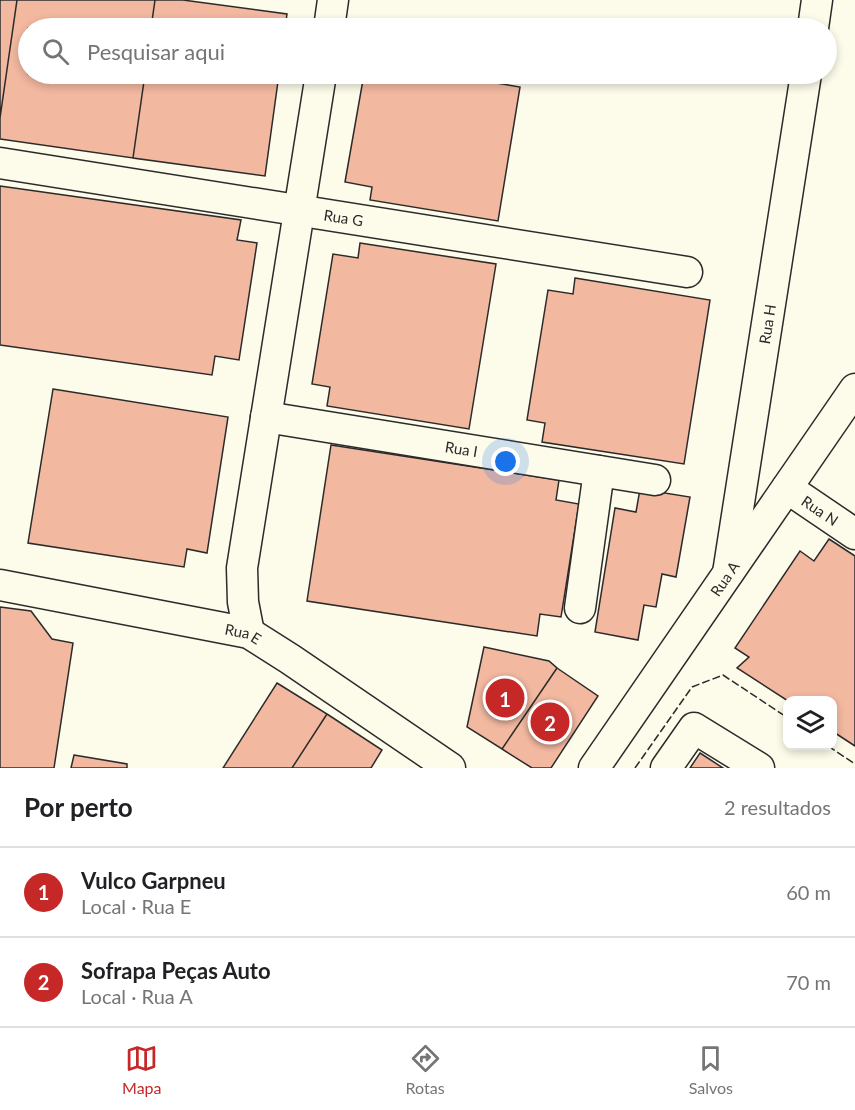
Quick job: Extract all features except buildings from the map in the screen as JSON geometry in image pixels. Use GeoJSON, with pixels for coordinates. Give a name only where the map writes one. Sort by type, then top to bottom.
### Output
{"type":"FeatureCollection","features":[{"type":"Feature","properties":{"kind":"street"},"geometry":{"type":"LineString","coordinates":[[330,18],[333,0]]}},
{"type":"Feature","properties":{"kind":"street"},"geometry":{"type":"LineString","coordinates":[[814,18],[817,0]]}},
{"type":"Feature","properties":{"kind":"street"},"geometry":{"type":"LineString","coordinates":[[249,633],[243,602],[242,568],[319,84]]}},
{"type":"Feature","properties":{"kind":"street","name":"Rua H"},"geometry":{"type":"LineString","coordinates":[[728,573],[804,84]]}},
{"type":"Feature","properties":{"kind":"street","name":"Rua G"},"geometry":{"type":"LineString","coordinates":[[0,162],[687,272]]}},
{"type":"Feature","properties":{"kind":"street","name":"Rua A"},"geometry":{"type":"LineString","coordinates":[[594,768],[855,389]]}},
{"type":"Feature","properties":{"kind":"street","name":"Rua I"},"geometry":{"type":"LineString","coordinates":[[266,417],[655,480]]}},
{"type":"Feature","properties":{"kind":"street"},"geometry":{"type":"LineString","coordinates":[[580,608],[599,471]]}},
{"type":"Feature","properties":{"kind":"street","name":"Rua N"},"geometry":{"type":"LineString","coordinates":[[787,488],[855,534]]}},
{"type":"Feature","properties":{"kind":"street","name":"Rua E"},"geometry":{"type":"LineString","coordinates":[[0,585],[249,633],[450,768]]}},
{"type":"Feature","properties":{"kind":"street"},"geometry":{"type":"LineString","coordinates":[[666,768],[694,728],[759,768]]}},
{"type":"Feature","properties":{"kind":"fence"},"geometry":{"type":"LineString","coordinates":[[635,768],[692,687],[723,675],[783,715]]}},
{"type":"Feature","properties":{"kind":"fence"},"geometry":{"type":"LineString","coordinates":[[834,750],[855,764]]}},
{"type":"Feature","properties":{"kind":"place","name":"Vulco Garpneu"},"geometry":{"type":"Point","coordinates":[505,698]}},
{"type":"Feature","properties":{"kind":"place","name":"Sofrapa Peças Auto"},"geometry":{"type":"Point","coordinates":[550,722]}}]}
